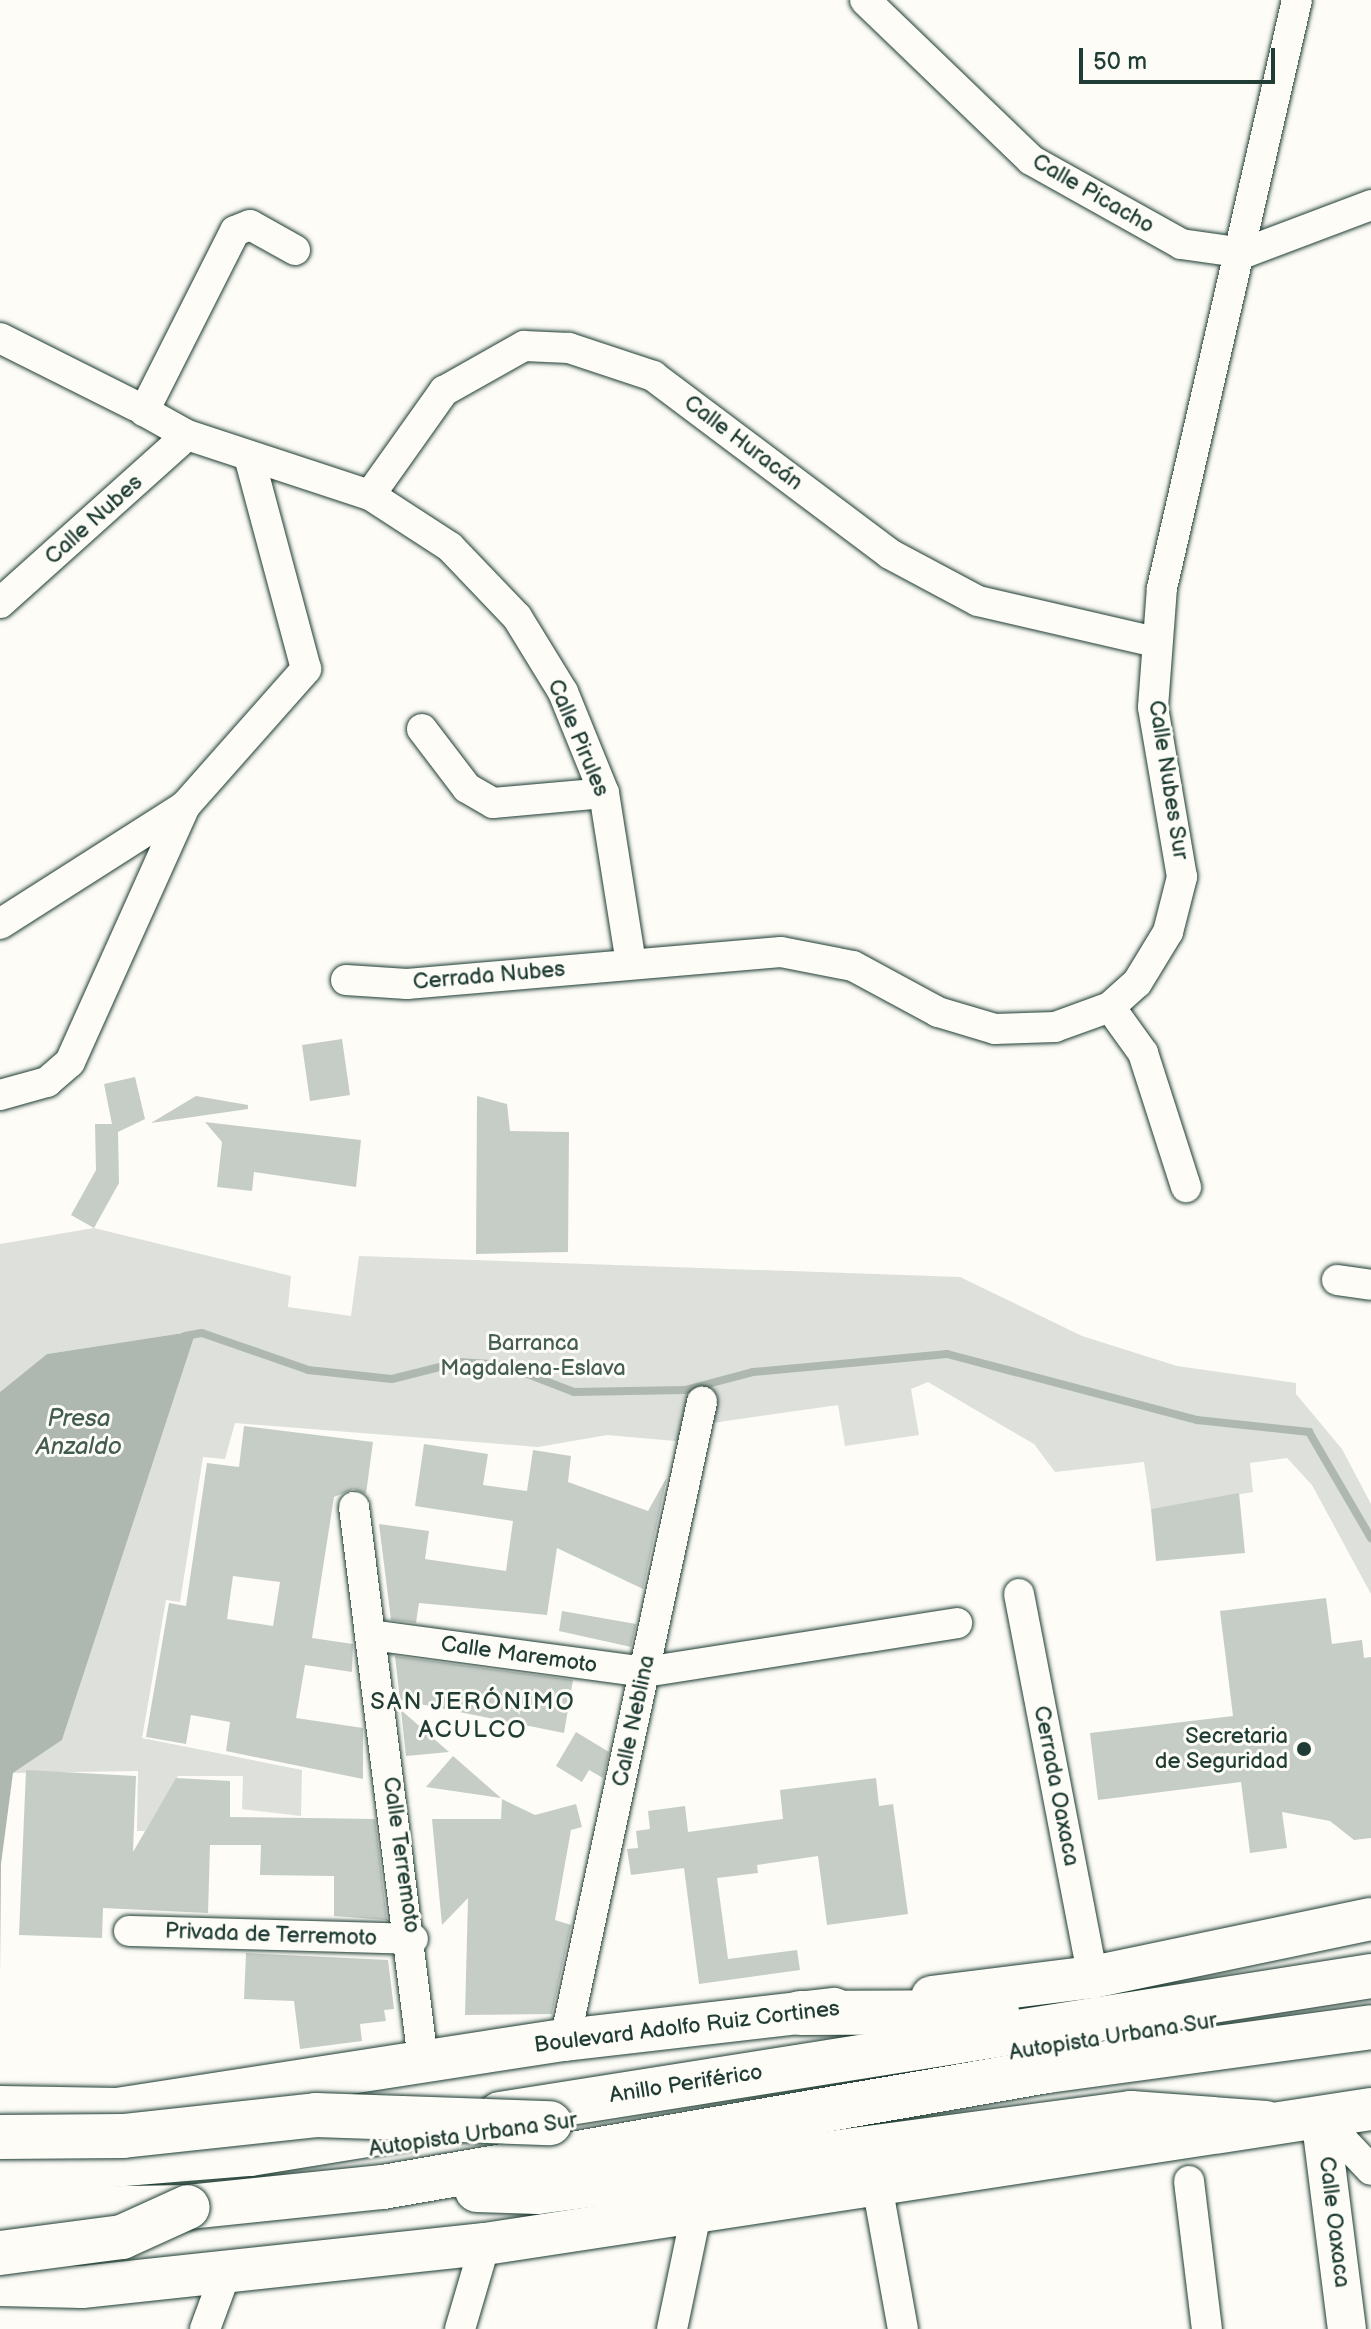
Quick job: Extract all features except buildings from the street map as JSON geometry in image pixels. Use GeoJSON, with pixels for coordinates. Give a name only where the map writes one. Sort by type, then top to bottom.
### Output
{"type":"FeatureCollection","features":[{"type":"Feature","properties":{"kind":"highway","name":"Anillo Periférico"},"geometry":{"type":"LineString","coordinates":[[0,2167],[38,2171],[250,2154],[1371,1976]]}},
{"type":"Feature","properties":{"kind":"highway","name":"Autopista Urbana Sur"},"geometry":{"type":"LineString","coordinates":[[0,2181],[111,2187],[550,2123],[1371,1996]]}},
{"type":"Feature","properties":{"kind":"highway"},"geometry":{"type":"LineString","coordinates":[[800,2013],[1144,2010]]}},
{"type":"Feature","properties":{"kind":"highway","name":"Autopista Urbana Sur"},"geometry":{"type":"LineString","coordinates":[[0,2210],[188,2207],[383,2187],[1047,2071],[1371,2027]]}},
{"type":"Feature","properties":{"kind":"highway"},"geometry":{"type":"LineString","coordinates":[[0,2229],[446,2188],[1371,2047]]}},
{"type":"Feature","properties":{"kind":"highway"},"geometry":{"type":"LineString","coordinates":[[446,2188],[538,2192],[1131,2113],[1266,2123]]}},
{"type":"Feature","properties":{"kind":"highway"},"geometry":{"type":"LineString","coordinates":[[0,2137],[123,2136],[316,2115],[550,2123]]}},
{"type":"Feature","properties":{"kind":"highway"},"geometry":{"type":"LineString","coordinates":[[0,2253],[122,2237],[188,2207]]}},
{"type":"Feature","properties":{"kind":"main road","name":"Boulevard Adolfo Ruiz Cortines"},"geometry":{"type":"LineString","coordinates":[[0,2107],[117,2109],[565,2040],[1093,1977],[1371,1919]]}},
{"type":"Feature","properties":{"kind":"main road"},"geometry":{"type":"LineString","coordinates":[[0,2285],[82,2287],[225,2275],[485,2244],[1371,2109]]}},
{"type":"Feature","properties":{"kind":"main road"},"geometry":{"type":"LineString","coordinates":[[0,2245],[53,2245],[314,2263]]}},
{"type":"Feature","properties":{"kind":"street","name":"Calle Picacho"},"geometry":{"type":"LineString","coordinates":[[865,0],[1031,160],[1181,244],[1244,253],[1371,205]]}},
{"type":"Feature","properties":{"kind":"street","name":"Calle Nubes Sur"},"geometry":{"type":"LineString","coordinates":[[631,964],[715,952],[805,954],[853,966],[938,1012],[995,1029],[1055,1027],[1110,1007],[1137,983],[1168,932],[1182,877],[1153,707],[1155,642],[1244,253],[1297,0]]}},
{"type":"Feature","properties":{"kind":"street"},"geometry":{"type":"LineString","coordinates":[[140,408],[235,231],[250,225],[295,250]]}},
{"type":"Feature","properties":{"kind":"street","name":"Calle Pirules"},"geometry":{"type":"LineString","coordinates":[[0,338],[187,435],[370,495],[450,547],[517,617],[563,692],[604,793],[631,964]]}},
{"type":"Feature","properties":{"kind":"street","name":"Calle Huracán"},"geometry":{"type":"LineString","coordinates":[[370,495],[444,391],[524,346],[569,348],[653,376],[890,554],[978,601],[1155,642]]}},
{"type":"Feature","properties":{"kind":"street","name":"Calle Nubes"},"geometry":{"type":"LineString","coordinates":[[0,603],[187,435]]}},
{"type":"Feature","properties":{"kind":"street"},"geometry":{"type":"LineString","coordinates":[[0,924],[185,806],[306,669],[249,456]]}},
{"type":"Feature","properties":{"kind":"street"},"geometry":{"type":"LineString","coordinates":[[422,729],[467,788],[493,803],[604,793]]}},
{"type":"Feature","properties":{"kind":"street"},"geometry":{"type":"LineString","coordinates":[[0,1095],[47,1082],[70,1062],[185,806]]}},
{"type":"Feature","properties":{"kind":"street","name":"Cerrada Nubes"},"geometry":{"type":"LineString","coordinates":[[346,980],[407,984],[631,964]]}},
{"type":"Feature","properties":{"kind":"street"},"geometry":{"type":"LineString","coordinates":[[1110,1007],[1143,1053],[1186,1187]]}},
{"type":"Feature","properties":{"kind":"street"},"geometry":{"type":"LineString","coordinates":[[1337,1280],[1371,1285]]}},
{"type":"Feature","properties":{"kind":"street","name":"Calle Neblina"},"geometry":{"type":"LineString","coordinates":[[565,2040],[702,1402]]}},
{"type":"Feature","properties":{"kind":"street","name":"Calle Terremoto"},"geometry":{"type":"LineString","coordinates":[[354,1507],[413,1939],[423,2061]]}},
{"type":"Feature","properties":{"kind":"street","name":"Cerrada Oaxaca"},"geometry":{"type":"LineString","coordinates":[[1019,1594],[1093,1977]]}},
{"type":"Feature","properties":{"kind":"street","name":"Calle Maremoto"},"geometry":{"type":"LineString","coordinates":[[371,1635],[645,1672],[957,1623]]}},
{"type":"Feature","properties":{"kind":"street","name":"Privada de Terremoto"},"geometry":{"type":"LineString","coordinates":[[129,1931],[413,1939]]}},
{"type":"Feature","properties":{"kind":"street"},"geometry":{"type":"LineString","coordinates":[[1320,2116],[1371,2170]]}},
{"type":"Feature","properties":{"kind":"street","name":"Calle Oaxaca"},"geometry":{"type":"LineString","coordinates":[[1320,2116],[1347,2329]]}},
{"type":"Feature","properties":{"kind":"street"},"geometry":{"type":"LineString","coordinates":[[1189,2181],[1207,2329]]}},
{"type":"Feature","properties":{"kind":"street"},"geometry":{"type":"LineString","coordinates":[[877,2185],[903,2329]]}},
{"type":"Feature","properties":{"kind":"street"},"geometry":{"type":"LineString","coordinates":[[672,2329],[696,2214]]}},
{"type":"Feature","properties":{"kind":"street"},"geometry":{"type":"LineString","coordinates":[[460,2329],[485,2244]]}},
{"type":"Feature","properties":{"kind":"street"},"geometry":{"type":"LineString","coordinates":[[205,2329],[225,2275]]}},
{"type":"Feature","properties":{"kind":"green space","name":"Barranca Magdalena-Eslava"},"geometry":{"type":"Polygon","coordinates":[[[94,1228],[291,1276],[288,1307],[351,1316],[359,1256],[960,1277],[1082,1336],[1177,1366],[1296,1383],[1296,1394],[1342,1449],[1371,1504],[1371,1594],[1312,1485],[1287,1458],[1250,1463],[1253,1492],[1151,1509],[1144,1462],[1055,1472],[1034,1444],[928,1382],[911,1389],[919,1435],[845,1446],[838,1405],[705,1424],[698,1443],[607,1435],[538,1447],[235,1423],[225,1459],[203,1457],[180,1602],[166,1600],[142,1738],[302,1770],[301,1816],[242,1809],[243,1776],[178,1776],[145,1831],[137,1831],[138,1771],[13,1773],[62,1740],[196,1331],[47,1354],[0,1392],[0,1244],[94,1228]]]}},
{"type":"Feature","properties":{"kind":"water","name":"Presa Anzaldo"},"geometry":{"type":"Polygon","coordinates":[[[196,1331],[62,1740],[13,1773],[1,1864],[0,1973],[0,1392],[47,1354],[196,1331]]]}},
{"type":"Feature","properties":{"kind":"waterway"},"geometry":{"type":"LineString","coordinates":[[185,1336],[202,1333],[308,1370],[392,1379],[459,1362],[504,1365],[574,1392],[685,1390],[753,1372],[947,1354],[1197,1420],[1309,1432],[1371,1538]]}},
{"type":"Feature","properties":{"kind":"place","name":"Secretaria de Seguridad"},"geometry":{"type":"Point","coordinates":[1304,1749]}},
{"type":"Feature","properties":{"kind":"district","name":"SAN JERÓNIMO ACULCO"},"geometry":{"type":"Point","coordinates":[473,1716]}}]}
